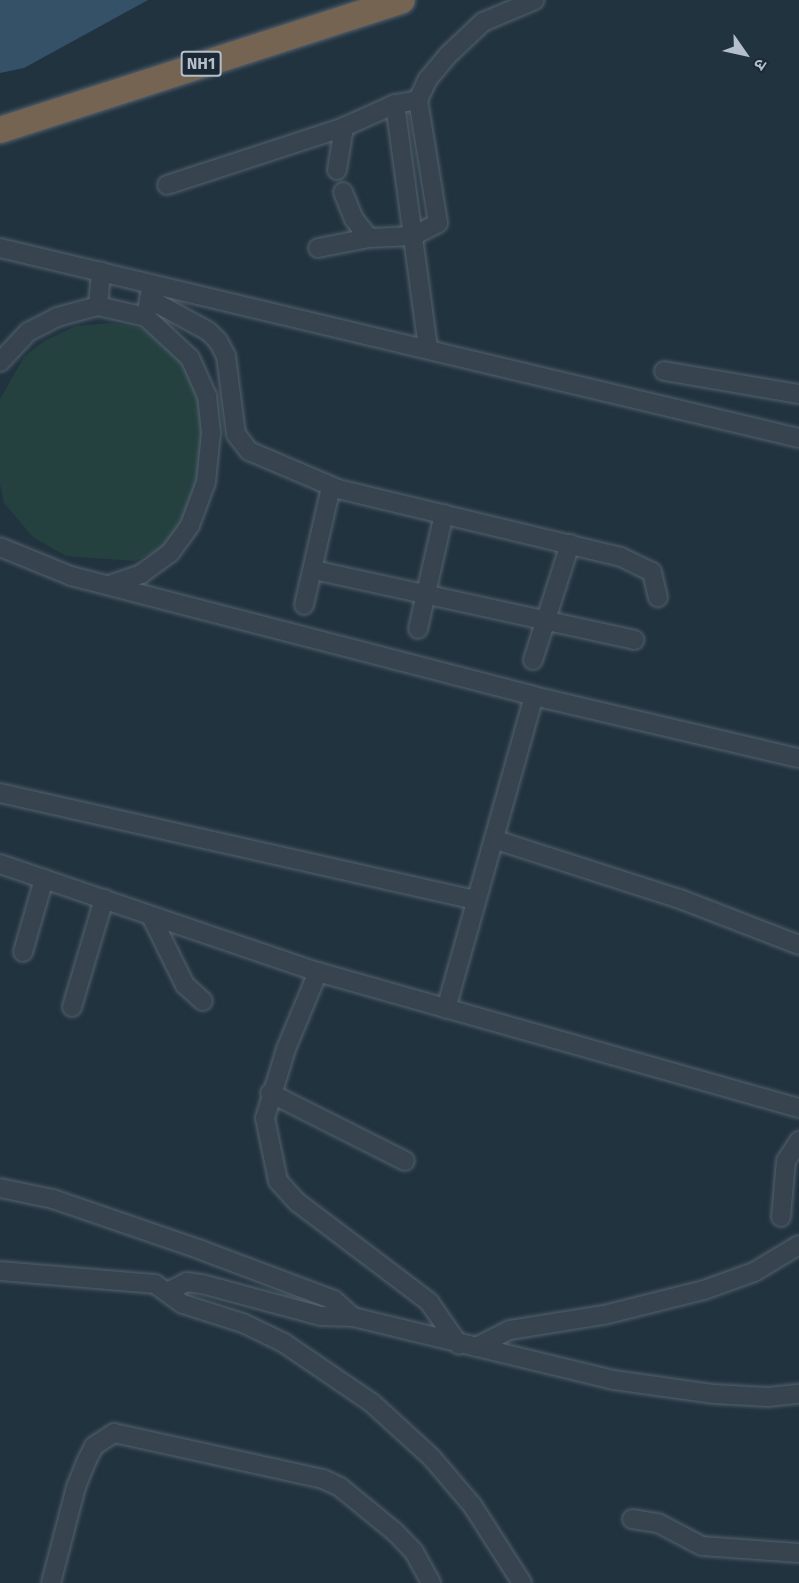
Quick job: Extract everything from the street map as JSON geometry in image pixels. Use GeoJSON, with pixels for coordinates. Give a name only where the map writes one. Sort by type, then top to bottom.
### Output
{"type":"FeatureCollection","features":[{"type":"Feature","properties":{"kind":"highway","name":"NH1"},"geometry":{"type":"LineString","coordinates":[[0,116],[354,0]]}},
{"type":"Feature","properties":{"kind":"highway","name":"NH1"},"geometry":{"type":"LineString","coordinates":[[0,130],[402,0]]}},
{"type":"Feature","properties":{"kind":"street"},"geometry":{"type":"LineString","coordinates":[[318,248],[369,238],[412,236],[435,228],[438,219],[418,100],[428,79],[447,56],[483,22],[536,0]]}},
{"type":"Feature","properties":{"kind":"street"},"geometry":{"type":"LineString","coordinates":[[167,185],[344,127],[394,104],[418,100]]}},
{"type":"Feature","properties":{"kind":"street"},"geometry":{"type":"LineString","coordinates":[[394,104],[428,347]]}},
{"type":"Feature","properties":{"kind":"street"},"geometry":{"type":"LineString","coordinates":[[337,170],[344,127]]}},
{"type":"Feature","properties":{"kind":"street"},"geometry":{"type":"LineString","coordinates":[[343,192],[354,219],[369,238]]}},
{"type":"Feature","properties":{"kind":"street"},"geometry":{"type":"LineString","coordinates":[[0,248],[101,271],[208,331],[218,341],[226,356],[236,434],[241,444],[331,487],[570,544],[645,567],[656,579],[657,597]]}},
{"type":"Feature","properties":{"kind":"street"},"geometry":{"type":"LineString","coordinates":[[98,306],[101,271]]}},
{"type":"Feature","properties":{"kind":"street"},"geometry":{"type":"LineString","coordinates":[[112,584],[141,574],[170,553],[190,525],[206,482],[211,433],[207,396],[190,358],[149,299]]}},
{"type":"Feature","properties":{"kind":"street"},"geometry":{"type":"LineString","coordinates":[[0,362],[28,332],[57,317],[98,306],[149,299],[428,347],[799,438]]}},
{"type":"Feature","properties":{"kind":"street"},"geometry":{"type":"LineString","coordinates":[[664,371],[799,394]]}},
{"type":"Feature","properties":{"kind":"street"},"geometry":{"type":"LineString","coordinates":[[304,604],[314,570],[331,487]]}},
{"type":"Feature","properties":{"kind":"street"},"geometry":{"type":"LineString","coordinates":[[417,629],[444,514]]}},
{"type":"Feature","properties":{"kind":"street"},"geometry":{"type":"LineString","coordinates":[[533,660],[570,544]]}},
{"type":"Feature","properties":{"kind":"street"},"geometry":{"type":"LineString","coordinates":[[0,547],[71,576],[112,584],[534,696],[799,758]]}},
{"type":"Feature","properties":{"kind":"street"},"geometry":{"type":"LineString","coordinates":[[314,570],[634,640]]}},
{"type":"Feature","properties":{"kind":"street"},"geometry":{"type":"LineString","coordinates":[[446,1009],[476,900],[496,840],[534,696]]}},
{"type":"Feature","properties":{"kind":"street"},"geometry":{"type":"LineString","coordinates":[[0,793],[476,900]]}},
{"type":"Feature","properties":{"kind":"street"},"geometry":{"type":"LineString","coordinates":[[496,840],[680,899],[799,945]]}},
{"type":"Feature","properties":{"kind":"street"},"geometry":{"type":"LineString","coordinates":[[0,864],[318,972],[799,1108]]}},
{"type":"Feature","properties":{"kind":"street"},"geometry":{"type":"LineString","coordinates":[[23,952],[44,879]]}},
{"type":"Feature","properties":{"kind":"street"},"geometry":{"type":"LineString","coordinates":[[72,1007],[104,899]]}},
{"type":"Feature","properties":{"kind":"street"},"geometry":{"type":"LineString","coordinates":[[151,915],[185,985],[203,1001]]}},
{"type":"Feature","properties":{"kind":"street"},"geometry":{"type":"LineString","coordinates":[[318,972],[270,1093],[266,1138],[278,1181],[286,1192],[429,1302],[467,1346]]}},
{"type":"Feature","properties":{"kind":"street"},"geometry":{"type":"LineString","coordinates":[[270,1093],[405,1161]]}},
{"type":"Feature","properties":{"kind":"street"},"geometry":{"type":"LineString","coordinates":[[782,1217],[786,1161],[799,1141]]}},
{"type":"Feature","properties":{"kind":"street"},"geometry":{"type":"LineString","coordinates":[[0,1188],[52,1199],[201,1250],[334,1300],[353,1317]]}},
{"type":"Feature","properties":{"kind":"street"},"geometry":{"type":"LineString","coordinates":[[467,1346],[510,1330],[604,1315],[704,1290],[754,1272],[799,1245]]}},
{"type":"Feature","properties":{"kind":"street"},"geometry":{"type":"LineString","coordinates":[[0,1271],[118,1279],[155,1284],[169,1291],[183,1304],[243,1323],[284,1343],[372,1403],[432,1458],[472,1505],[522,1583]]}},
{"type":"Feature","properties":{"kind":"street"},"geometry":{"type":"LineString","coordinates":[[169,1291],[194,1283],[321,1316],[353,1317],[569,1370],[662,1387],[768,1397],[799,1394]]}},
{"type":"Feature","properties":{"kind":"street"},"geometry":{"type":"LineString","coordinates":[[36,1583],[52,1578],[76,1487],[94,1446],[114,1433],[129,1434],[323,1479],[340,1487],[402,1539],[431,1583]]}},
{"type":"Feature","properties":{"kind":"street"},"geometry":{"type":"LineString","coordinates":[[632,1519],[658,1524],[702,1546],[799,1553]]}},
{"type":"Feature","properties":{"kind":"green space"},"geometry":{"type":"Polygon","coordinates":[[[112,323],[145,329],[170,348],[200,392],[204,425],[197,500],[170,544],[135,561],[66,556],[33,537],[4,503],[0,484],[0,399],[24,357],[44,341],[76,326],[112,323]]]}},
{"type":"Feature","properties":{"kind":"water"},"geometry":{"type":"Polygon","coordinates":[[[0,0],[148,0],[24,68],[0,73],[0,0]]]}}]}
